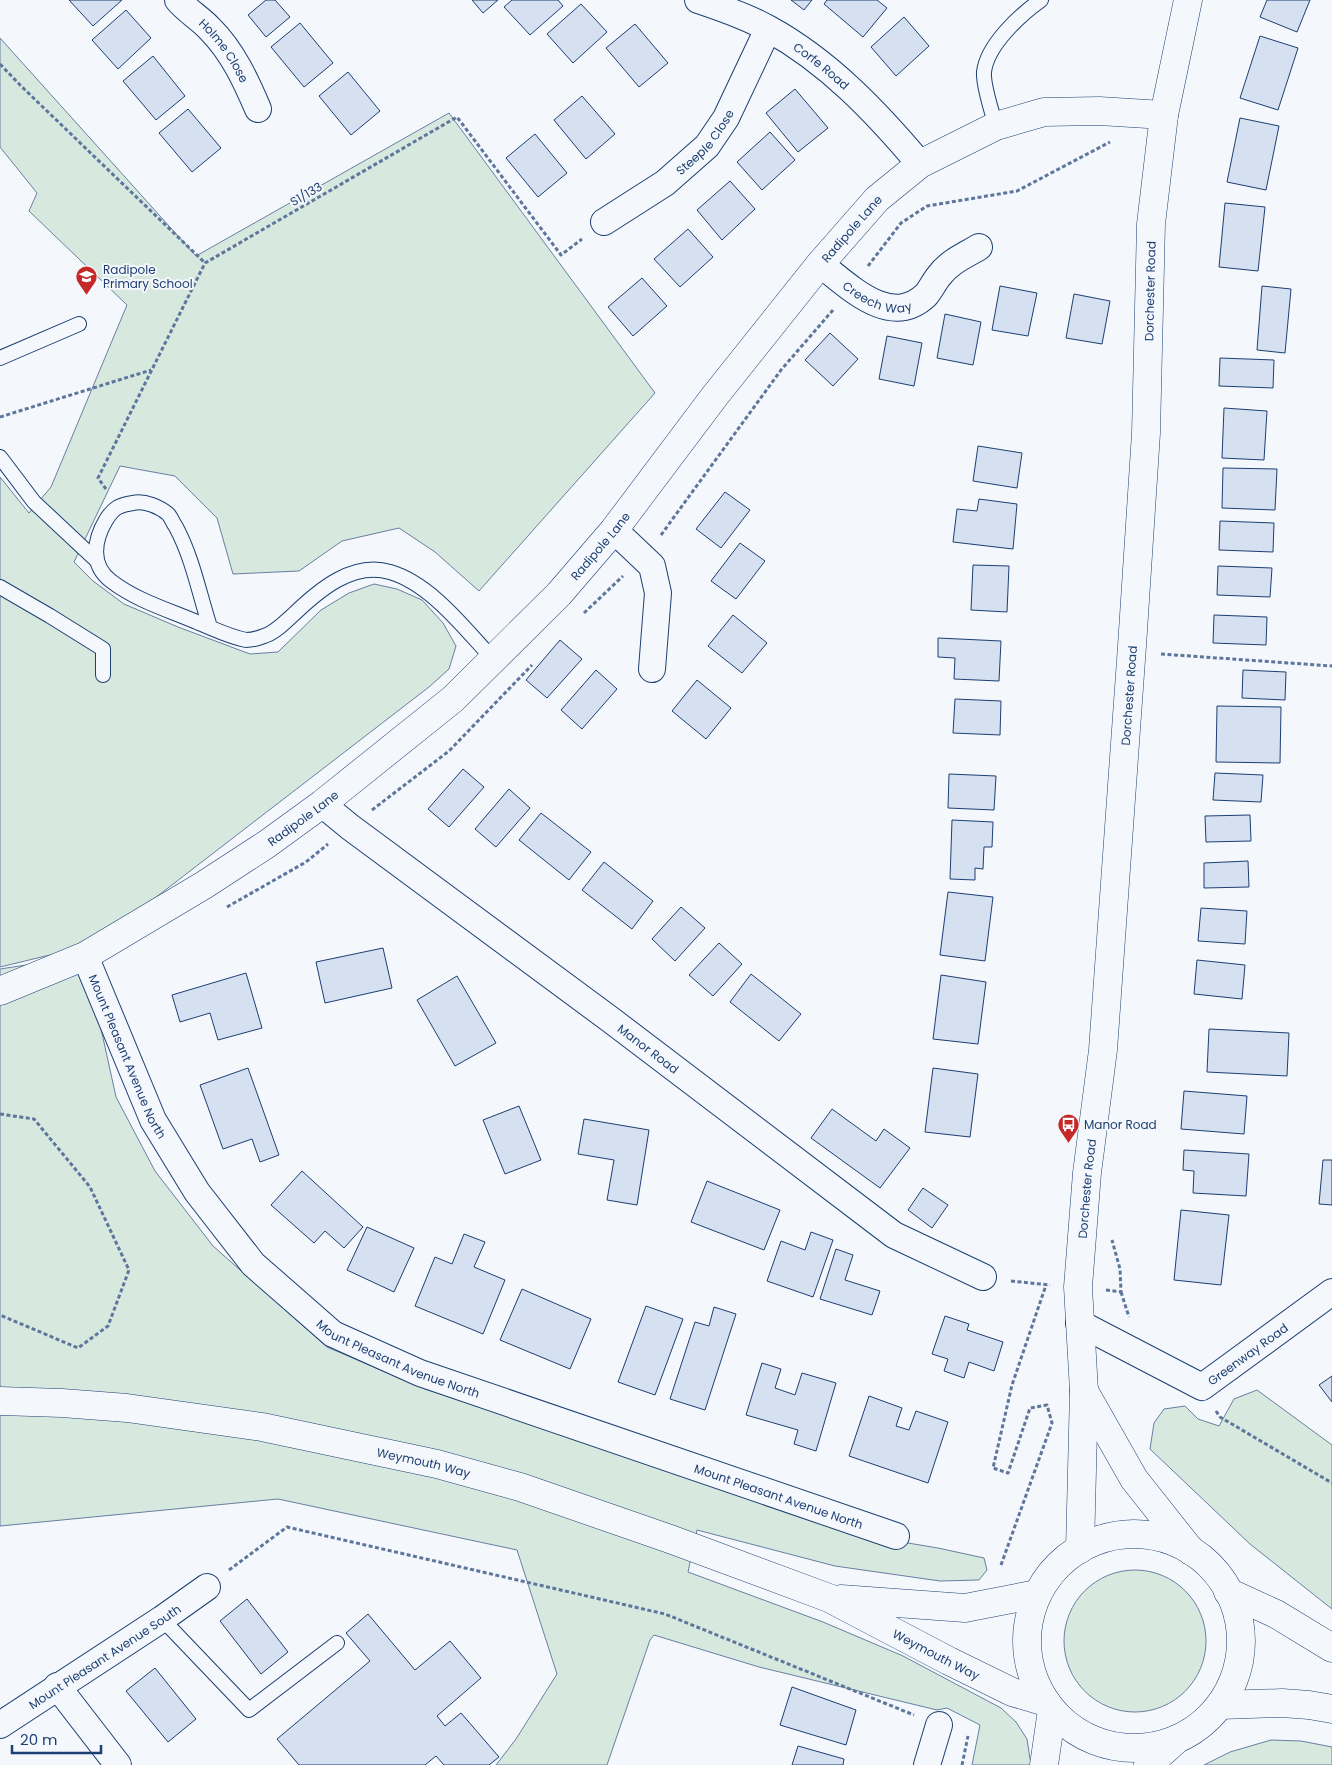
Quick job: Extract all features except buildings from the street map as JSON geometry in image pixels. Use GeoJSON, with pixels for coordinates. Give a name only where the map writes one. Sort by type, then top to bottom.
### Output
{"type":"FeatureCollection","features":[{"type":"Feature","properties":{"kind":"main road","name":"Dorchester Road"},"geometry":{"type":"LineString","coordinates":[[1080,1548],[1084,1392],[1078,1287],[1087,1173],[1103,1050],[1115,893],[1146,433],[1151,224],[1164,115],[1188,0]]}},
{"type":"Feature","properties":{"kind":"main road","name":"Radipole Lane"},"geometry":{"type":"LineString","coordinates":[[0,990],[85,956],[212,880],[267,844],[322,804],[453,699],[559,594],[614,530],[714,397],[820,264],[877,199],[920,164],[996,126],[1044,112],[1099,111],[1164,115]]}},
{"type":"Feature","properties":{"kind":"main road","name":"Dorchester Road"},"geometry":{"type":"LineString","coordinates":[[1084,1392],[1134,1479],[1191,1551]]}},
{"type":"Feature","properties":{"kind":"main road","name":"Weymouth Way"},"geometry":{"type":"LineString","coordinates":[[0,1401],[109,1406],[193,1416],[262,1427],[437,1464],[520,1487],[670,1539],[829,1598],[948,1661],[1012,1692],[1049,1706]]}},
{"type":"Feature","properties":{"kind":"main road"},"geometry":{"type":"LineString","coordinates":[[1148,1765],[1175,1741],[1200,1726],[1220,1705],[1234,1679],[1241,1650],[1239,1620],[1228,1592],[1212,1569],[1191,1551],[1165,1539],[1136,1534],[1107,1538],[1080,1548],[1058,1566],[1037,1594],[1028,1627],[1028,1661],[1040,1693],[1049,1706],[1079,1734],[1111,1746],[1146,1748],[1175,1741]]}},
{"type":"Feature","properties":{"kind":"main road"},"geometry":{"type":"LineString","coordinates":[[1228,1592],[1276,1614],[1332,1648]]}},
{"type":"Feature","properties":{"kind":"main road","name":"Weymouth Way"},"geometry":{"type":"LineString","coordinates":[[829,1598],[965,1608],[1037,1594]]}},
{"type":"Feature","properties":{"kind":"main road"},"geometry":{"type":"LineString","coordinates":[[1220,1705],[1282,1703],[1332,1709]]}},
{"type":"Feature","properties":{"kind":"main road"},"geometry":{"type":"LineString","coordinates":[[1044,1765],[1049,1706]]}},
{"type":"Feature","properties":{"kind":"street","name":"Holme Close"},"geometry":{"type":"LineString","coordinates":[[178,0],[210,29],[232,56],[243,75],[258,110]]}},
{"type":"Feature","properties":{"kind":"street","name":"Corfe Road"},"geometry":{"type":"LineString","coordinates":[[698,0],[768,29],[819,61],[863,101],[920,164]]}},
{"type":"Feature","properties":{"kind":"street","name":"Steeple Close"},"geometry":{"type":"LineString","coordinates":[[604,222],[666,183],[707,146],[726,118],[768,29]]}},
{"type":"Feature","properties":{"kind":"street","name":"Creech Way"},"geometry":{"type":"LineString","coordinates":[[820,264],[851,289],[878,305],[896,308],[912,304],[924,297],[951,263],[979,248]]}},
{"type":"Feature","properties":{"kind":"street"},"geometry":{"type":"LineString","coordinates":[[614,530],[652,566],[658,593],[652,669]]}},
{"type":"Feature","properties":{"kind":"street","name":"Manor Road"},"geometry":{"type":"LineString","coordinates":[[322,804],[350,827],[611,1020],[894,1235],[983,1278]]}},
{"type":"Feature","properties":{"kind":"street","name":"Mount Pleasant Avenue North"},"geometry":{"type":"LineString","coordinates":[[85,956],[153,1120],[197,1192],[253,1264],[334,1334],[420,1373],[896,1536]]}},
{"type":"Feature","properties":{"kind":"street","name":"Greenway Road"},"geometry":{"type":"LineString","coordinates":[[1079,1323],[1202,1387],[1332,1292]]}},
{"type":"Feature","properties":{"kind":"street","name":"Mount Pleasant Avenue South"},"geometry":{"type":"LineString","coordinates":[[0,1724],[162,1619],[207,1587]]}},
{"type":"Feature","properties":{"kind":"street"},"geometry":{"type":"LineString","coordinates":[[57,1686],[118,1765]]}},
{"type":"Feature","properties":{"kind":"street"},"geometry":{"type":"LineString","coordinates":[[927,1765],[939,1726]]}},
{"type":"Feature","properties":{"kind":"lane"},"geometry":{"type":"LineString","coordinates":[[996,126],[984,73],[990,53],[1005,32],[1041,0]]}},
{"type":"Feature","properties":{"kind":"lane"},"geometry":{"type":"LineString","coordinates":[[0,358],[79,324]]}},
{"type":"Feature","properties":{"kind":"lane"},"geometry":{"type":"LineString","coordinates":[[0,457],[34,502],[96,560],[107,578],[126,592],[210,627],[247,640],[266,636],[327,586],[346,575],[367,570],[390,572],[416,584],[443,605],[493,659]]}},
{"type":"Feature","properties":{"kind":"lane"},"geometry":{"type":"LineString","coordinates":[[96,560],[97,540],[106,519],[118,506],[138,501],[155,506],[169,515],[180,535],[194,568],[201,600],[210,627]]}},
{"type":"Feature","properties":{"kind":"lane"},"geometry":{"type":"LineString","coordinates":[[0,587],[102,650],[103,675]]}},
{"type":"Feature","properties":{"kind":"lane"},"geometry":{"type":"LineString","coordinates":[[162,1619],[249,1710],[337,1643]]}},
{"type":"Feature","properties":{"kind":"path"},"geometry":{"type":"LineString","coordinates":[[0,64],[205,263],[98,478],[118,506]]}},
{"type":"Feature","properties":{"kind":"path","name":"S1/133"},"geometry":{"type":"LineString","coordinates":[[205,263],[457,117],[561,255],[604,222]]}},
{"type":"Feature","properties":{"kind":"path"},"geometry":{"type":"LineString","coordinates":[[580,616],[644,557],[781,370],[851,289],[901,223],[927,206],[1017,191],[1114,140]]}},
{"type":"Feature","properties":{"kind":"path"},"geometry":{"type":"LineString","coordinates":[[0,417],[152,370]]}},
{"type":"Feature","properties":{"kind":"path"},"geometry":{"type":"LineString","coordinates":[[1155,654],[1332,666]]}},
{"type":"Feature","properties":{"kind":"path"},"geometry":{"type":"LineString","coordinates":[[350,827],[449,751],[538,658]]}},
{"type":"Feature","properties":{"kind":"path"},"geometry":{"type":"LineString","coordinates":[[0,1114],[34,1119],[90,1187],[129,1270],[108,1326],[78,1348],[0,1315]]}},
{"type":"Feature","properties":{"kind":"path"},"geometry":{"type":"LineString","coordinates":[[983,1278],[1078,1287]]}},
{"type":"Feature","properties":{"kind":"path"},"geometry":{"type":"LineString","coordinates":[[1001,1565],[1052,1423],[1047,1405],[1030,1408],[1008,1473],[993,1468],[1012,1385],[1046,1285]]}},
{"type":"Feature","properties":{"kind":"path"},"geometry":{"type":"LineString","coordinates":[[1202,1387],[1220,1417],[1332,1483]]}},
{"type":"Feature","properties":{"kind":"path"},"geometry":{"type":"LineString","coordinates":[[207,1587],[287,1527],[665,1614],[939,1726]]}},
{"type":"Feature","properties":{"kind":"path"},"geometry":{"type":"LineString","coordinates":[[962,1765],[968,1732]]}},
{"type":"Feature","properties":{"kind":"shaded area"},"geometry":{"type":"Polygon","coordinates":[[[0,38],[196,256],[449,113],[655,393],[479,591],[435,552],[399,528],[342,541],[299,571],[233,574],[217,518],[175,476],[120,466],[74,562],[93,581],[124,604],[250,654],[278,652],[321,610],[349,593],[374,584],[397,589],[422,600],[443,623],[456,646],[449,669],[429,687],[155,898],[79,948],[0,967],[0,477],[29,513],[51,487],[127,305],[29,211],[37,193],[0,147],[0,38]]]}},
{"type":"Feature","properties":{"kind":"shaded area"},"geometry":{"type":"Polygon","coordinates":[[[85,956],[116,1097],[155,1171],[213,1246],[327,1347],[425,1389],[613,1451],[896,1541],[984,1558],[987,1570],[979,1580],[940,1581],[835,1566],[697,1530],[688,1572],[823,1622],[903,1656],[1001,1708],[1016,1722],[1027,1739],[1031,1765],[972,1765],[980,1725],[947,1708],[937,1710],[759,1667],[654,1635],[650,1640],[607,1765],[496,1765],[516,1739],[557,1674],[517,1550],[278,1499],[0,1526],[0,969],[85,956]]]}},
{"type":"Feature","properties":{"kind":"shaded area"},"geometry":{"type":"Polygon","coordinates":[[[1257,1390],[1332,1445],[1332,1609],[1250,1544],[1150,1449],[1154,1423],[1164,1409],[1185,1406],[1198,1419],[1219,1426],[1234,1399],[1257,1390]]]}},
{"type":"Feature","properties":{"kind":"shaded area"},"geometry":{"type":"Polygon","coordinates":[[[1135,1570],[1149,1571],[1162,1575],[1185,1591],[1201,1614],[1205,1627],[1205,1655],[1201,1668],[1185,1691],[1162,1707],[1149,1711],[1135,1712],[1121,1711],[1108,1707],[1085,1691],[1069,1668],[1065,1655],[1064,1641],[1065,1627],[1069,1614],[1085,1591],[1108,1575],[1121,1571],[1135,1570]]]}},
{"type":"Feature","properties":{"kind":"shaded area"},"geometry":{"type":"Polygon","coordinates":[[[1271,1740],[1301,1741],[1332,1747],[1332,1765],[1204,1765],[1230,1752],[1271,1740]]]}},
{"type":"Feature","properties":{"kind":"place","name":"Radipole Primary School"},"geometry":{"type":"Point","coordinates":[87,295]}},
{"type":"Feature","properties":{"kind":"place","name":"Manor Road"},"geometry":{"type":"Point","coordinates":[1068,1143]}}]}
